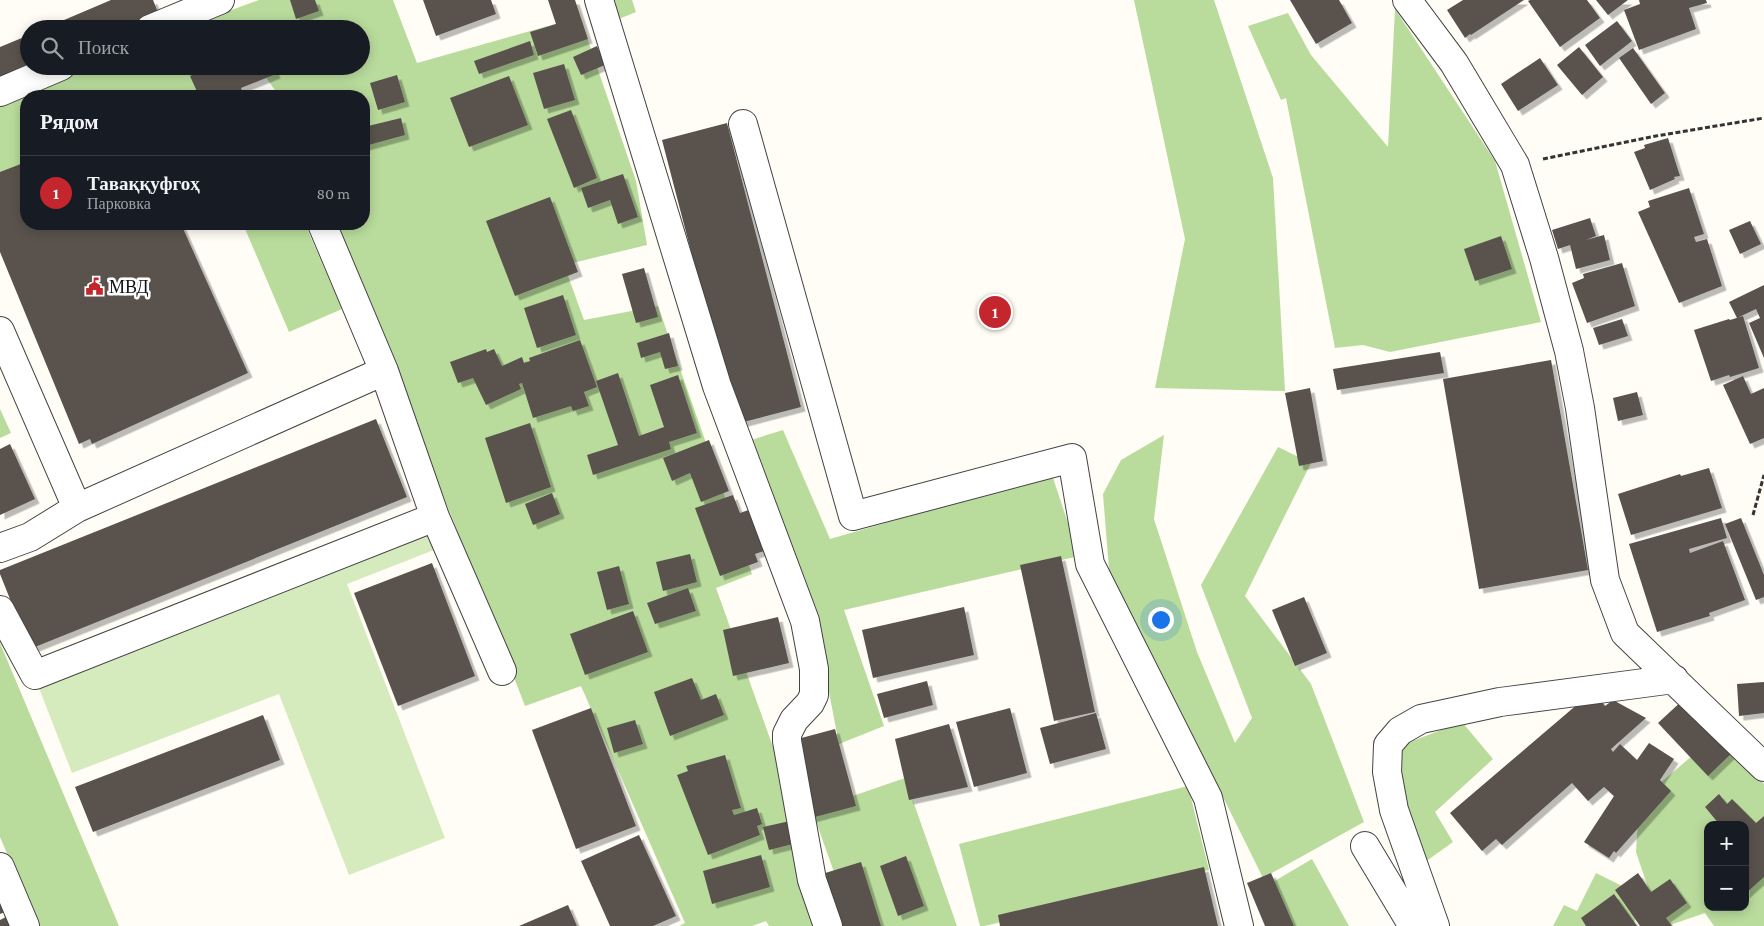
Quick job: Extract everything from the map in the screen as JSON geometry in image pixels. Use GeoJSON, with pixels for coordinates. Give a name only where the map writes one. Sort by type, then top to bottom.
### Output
{"type":"FeatureCollection","features":[{"type":"Feature","properties":{"kind":"lane"},"geometry":{"type":"LineString","coordinates":[[172,20],[220,0]]}},
{"type":"Feature","properties":{"kind":"lane"},"geometry":{"type":"LineString","coordinates":[[599,0],[717,386],[805,621],[814,670],[814,695],[810,703],[794,720],[787,734],[787,741],[812,880],[828,926]]}},
{"type":"Feature","properties":{"kind":"lane"},"geometry":{"type":"LineString","coordinates":[[1407,0],[1454,63],[1516,165],[1569,351],[1580,408],[1605,580],[1625,633],[1764,767]]}},
{"type":"Feature","properties":{"kind":"lane"},"geometry":{"type":"LineString","coordinates":[[0,92],[40,75]]}},
{"type":"Feature","properties":{"kind":"lane"},"geometry":{"type":"LineString","coordinates":[[743,124],[853,516],[1072,458],[1090,564],[1208,798],[1239,926]]}},
{"type":"Feature","properties":{"kind":"lane"},"geometry":{"type":"LineString","coordinates":[[325,230],[384,371],[435,517],[502,671]]}},
{"type":"Feature","properties":{"kind":"lane"},"geometry":{"type":"LineString","coordinates":[[0,331],[77,508]]}},
{"type":"Feature","properties":{"kind":"lane"},"geometry":{"type":"LineString","coordinates":[[0,548],[30,537],[77,508],[384,371]]}},
{"type":"Feature","properties":{"kind":"lane"},"geometry":{"type":"LineString","coordinates":[[0,610],[35,675],[435,517]]}},
{"type":"Feature","properties":{"kind":"lane"},"geometry":{"type":"LineString","coordinates":[[1435,926],[1394,810],[1387,772],[1388,745],[1400,731],[1422,719],[1500,702],[1674,679]]}},
{"type":"Feature","properties":{"kind":"lane"},"geometry":{"type":"LineString","coordinates":[[1365,846],[1413,926]]}},
{"type":"Feature","properties":{"kind":"lane"},"geometry":{"type":"LineString","coordinates":[[0,867],[25,926]]}},
{"type":"Feature","properties":{"kind":"path"},"geometry":{"type":"LineString","coordinates":[[1516,165],[1656,136],[1764,118]]}},
{"type":"Feature","properties":{"kind":"path"},"geometry":{"type":"LineString","coordinates":[[1753,515],[1764,475]]}},
{"type":"Feature","properties":{"kind":"green space"},"geometry":{"type":"Polygon","coordinates":[[[259,0],[393,0],[417,63],[580,17],[636,181],[647,245],[564,265],[584,320],[658,306],[752,574],[716,588],[796,811],[826,926],[769,926],[766,921],[752,926],[679,926],[685,923],[581,686],[525,706],[455,525],[333,230],[370,230],[370,90],[275,90],[264,75],[370,75],[370,20],[205,20],[259,0]]]}},
{"type":"Feature","properties":{"kind":"green space"},"geometry":{"type":"Polygon","coordinates":[[[609,0],[632,0],[636,12],[614,21],[609,0]]]}},
{"type":"Feature","properties":{"kind":"green space"},"geometry":{"type":"Polygon","coordinates":[[[1134,0],[1214,0],[1273,178],[1285,391],[1155,388],[1185,239],[1134,0]]]}},
{"type":"Feature","properties":{"kind":"green space"},"geometry":{"type":"Polygon","coordinates":[[[1395,9],[1495,161],[1541,322],[1390,352],[1363,345],[1335,348],[1286,98],[1281,100],[1248,26],[1288,13],[1311,55],[1388,147],[1395,9]]]}},
{"type":"Feature","properties":{"kind":"green space"},"geometry":{"type":"Polygon","coordinates":[[[60,75],[229,75],[205,90],[23,90],[60,75]]]}},
{"type":"Feature","properties":{"kind":"green space"},"geometry":{"type":"Polygon","coordinates":[[[20,91],[20,184],[0,192],[0,99],[20,91]]]}},
{"type":"Feature","properties":{"kind":"green space"},"geometry":{"type":"Polygon","coordinates":[[[246,230],[308,230],[342,309],[289,332],[246,230]]]}},
{"type":"Feature","properties":{"kind":"green space"},"geometry":{"type":"Polygon","coordinates":[[[0,409],[11,433],[0,438],[0,409]]]}},
{"type":"Feature","properties":{"kind":"green space"},"geometry":{"type":"Polygon","coordinates":[[[783,430],[830,539],[1052,475],[1079,556],[844,610],[884,726],[839,744],[817,630],[748,441],[783,430]]]}},
{"type":"Feature","properties":{"kind":"green space"},"geometry":{"type":"Polygon","coordinates":[[[1164,435],[1154,519],[1197,652],[1235,743],[1252,718],[1201,585],[1278,447],[1311,463],[1245,596],[1311,684],[1364,822],[1263,878],[1220,791],[1151,671],[1109,569],[1103,494],[1121,460],[1164,435]]]}},
{"type":"Feature","properties":{"kind":"green space"},"geometry":{"type":"Polygon","coordinates":[[[427,532],[434,550],[347,584],[445,838],[349,875],[279,694],[72,773],[37,683],[427,532]]]}},
{"type":"Feature","properties":{"kind":"green space"},"geometry":{"type":"Polygon","coordinates":[[[0,643],[119,926],[38,926],[0,837],[0,643]]]}},
{"type":"Feature","properties":{"kind":"green space"},"geometry":{"type":"Polygon","coordinates":[[[1462,722],[1493,759],[1435,812],[1453,842],[1418,867],[1392,777],[1397,747],[1462,722]]]}},
{"type":"Feature","properties":{"kind":"green space"},"geometry":{"type":"Polygon","coordinates":[[[1719,733],[1764,784],[1764,926],[1714,926],[1705,913],[1667,926],[1661,926],[1636,852],[1639,801],[1719,733]]]}},
{"type":"Feature","properties":{"kind":"green space"},"geometry":{"type":"Polygon","coordinates":[[[905,778],[957,926],[853,926],[812,810],[905,778]]]}},
{"type":"Feature","properties":{"kind":"green space"},"geometry":{"type":"Polygon","coordinates":[[[1188,786],[1209,870],[980,926],[959,844],[1188,786]]]}},
{"type":"Feature","properties":{"kind":"green space"},"geometry":{"type":"Polygon","coordinates":[[[1312,859],[1349,926],[1287,926],[1266,886],[1312,859]]]}},
{"type":"Feature","properties":{"kind":"green space"},"geometry":{"type":"Polygon","coordinates":[[[1596,873],[1646,898],[1632,926],[1553,926],[1564,905],[1577,911],[1596,873]]]}},
{"type":"Feature","properties":{"kind":"building"},"geometry":{"type":"Polygon","coordinates":[[[111,0],[153,0],[159,15],[148,20],[64,20],[111,0]]]}},
{"type":"Feature","properties":{"kind":"building"},"geometry":{"type":"Polygon","coordinates":[[[290,0],[315,0],[319,11],[296,19],[290,0]]]}},
{"type":"Feature","properties":{"kind":"building"},"geometry":{"type":"Polygon","coordinates":[[[423,0],[491,0],[496,14],[436,36],[423,0]]]}},
{"type":"Feature","properties":{"kind":"building"},"geometry":{"type":"Polygon","coordinates":[[[548,0],[575,0],[588,39],[538,56],[530,32],[556,24],[548,0]]]}},
{"type":"Feature","properties":{"kind":"building"},"geometry":{"type":"Polygon","coordinates":[[[1290,0],[1339,0],[1352,23],[1316,44],[1290,0]]]}},
{"type":"Feature","properties":{"kind":"building"},"geometry":{"type":"Polygon","coordinates":[[[1463,0],[1524,0],[1465,38],[1447,10],[1463,0]]]}},
{"type":"Feature","properties":{"kind":"building"},"geometry":{"type":"Polygon","coordinates":[[[1587,0],[1600,18],[1560,47],[1528,1],[1587,0]]]}},
{"type":"Feature","properties":{"kind":"building"},"geometry":{"type":"Polygon","coordinates":[[[1596,0],[1628,0],[1608,15],[1596,0]]]}},
{"type":"Feature","properties":{"kind":"building"},"geometry":{"type":"Polygon","coordinates":[[[1639,0],[1706,0],[1707,3],[1689,8],[1696,29],[1639,50],[1624,10],[1640,4],[1639,0]]]}},
{"type":"Feature","properties":{"kind":"building"},"geometry":{"type":"Polygon","coordinates":[[[1617,21],[1632,41],[1600,66],[1585,45],[1617,21]]]}},
{"type":"Feature","properties":{"kind":"building"},"geometry":{"type":"Polygon","coordinates":[[[20,39],[20,72],[0,85],[0,47],[20,39]]]}},
{"type":"Feature","properties":{"kind":"building"},"geometry":{"type":"Polygon","coordinates":[[[530,41],[534,55],[479,74],[474,61],[530,41]]]}},
{"type":"Feature","properties":{"kind":"building"},"geometry":{"type":"Polygon","coordinates":[[[597,46],[605,65],[581,75],[573,57],[597,46]]]}},
{"type":"Feature","properties":{"kind":"building"},"geometry":{"type":"Polygon","coordinates":[[[1579,47],[1603,77],[1582,95],[1557,65],[1579,47]]]}},
{"type":"Feature","properties":{"kind":"building"},"geometry":{"type":"Polygon","coordinates":[[[1633,48],[1665,93],[1651,104],[1619,58],[1633,48]]]}},
{"type":"Feature","properties":{"kind":"building"},"geometry":{"type":"Polygon","coordinates":[[[1540,58],[1558,85],[1518,111],[1501,84],[1540,58]]]}},
{"type":"Feature","properties":{"kind":"building"},"geometry":{"type":"Polygon","coordinates":[[[564,64],[575,100],[544,109],[533,73],[564,64]]]}},
{"type":"Feature","properties":{"kind":"building"},"geometry":{"type":"Polygon","coordinates":[[[274,75],[241,88],[242,90],[196,90],[190,76],[274,75]]]}},
{"type":"Feature","properties":{"kind":"building"},"geometry":{"type":"Polygon","coordinates":[[[397,75],[405,102],[378,110],[370,83],[397,75]]]}},
{"type":"Feature","properties":{"kind":"building"},"geometry":{"type":"Polygon","coordinates":[[[509,76],[528,125],[469,147],[450,98],[509,76]]]}},
{"type":"Feature","properties":{"kind":"building"},"geometry":{"type":"Polygon","coordinates":[[[571,110],[597,178],[574,188],[547,119],[571,110]]]}},
{"type":"Feature","properties":{"kind":"building"},"geometry":{"type":"Polygon","coordinates":[[[401,118],[405,135],[370,145],[370,126],[401,118]]]}},
{"type":"Feature","properties":{"kind":"building"},"geometry":{"type":"Polygon","coordinates":[[[727,123],[801,407],[736,424],[662,140],[727,123]]]}},
{"type":"Feature","properties":{"kind":"building"},"geometry":{"type":"Polygon","coordinates":[[[1668,138],[1680,176],[1674,177],[1675,179],[1650,190],[1634,152],[1645,148],[1644,145],[1668,138]]]}},
{"type":"Feature","properties":{"kind":"building"},"geometry":{"type":"Polygon","coordinates":[[[20,164],[20,230],[184,230],[248,373],[92,444],[90,439],[79,444],[0,252],[0,172],[20,164]]]}},
{"type":"Feature","properties":{"kind":"building"},"geometry":{"type":"Polygon","coordinates":[[[623,174],[638,217],[618,224],[610,200],[588,208],[581,188],[623,174]]]}},
{"type":"Feature","properties":{"kind":"building"},"geometry":{"type":"Polygon","coordinates":[[[1689,188],[1704,234],[1694,237],[1696,242],[1707,239],[1722,286],[1679,303],[1638,212],[1650,207],[1648,201],[1689,188]]]}},
{"type":"Feature","properties":{"kind":"building"},"geometry":{"type":"Polygon","coordinates":[[[550,197],[578,272],[515,296],[486,221],[550,197]]]}},
{"type":"Feature","properties":{"kind":"building"},"geometry":{"type":"Polygon","coordinates":[[[1590,218],[1596,236],[1586,240],[1604,235],[1610,260],[1576,269],[1570,245],[1558,249],[1552,230],[1590,218]]]}},
{"type":"Feature","properties":{"kind":"building"},"geometry":{"type":"Polygon","coordinates":[[[1750,221],[1761,244],[1740,254],[1729,230],[1750,221]]]}},
{"type":"Feature","properties":{"kind":"building"},"geometry":{"type":"Polygon","coordinates":[[[1501,236],[1512,269],[1475,281],[1464,249],[1501,236]]]}},
{"type":"Feature","properties":{"kind":"building"},"geometry":{"type":"Polygon","coordinates":[[[1622,263],[1635,306],[1587,323],[1572,283],[1584,278],[1583,274],[1622,263]]]}},
{"type":"Feature","properties":{"kind":"building"},"geometry":{"type":"Polygon","coordinates":[[[644,268],[658,317],[636,323],[622,274],[644,268]]]}},
{"type":"Feature","properties":{"kind":"building"},"geometry":{"type":"Polygon","coordinates":[[[1764,285],[1764,358],[1749,323],[1760,318],[1756,309],[1737,318],[1729,302],[1764,285]]]}},
{"type":"Feature","properties":{"kind":"building"},"geometry":{"type":"Polygon","coordinates":[[[563,295],[576,335],[537,348],[524,308],[563,295]]]}},
{"type":"Feature","properties":{"kind":"building"},"geometry":{"type":"Polygon","coordinates":[[[1743,316],[1759,368],[1711,381],[1694,330],[1743,316]]]}},
{"type":"Feature","properties":{"kind":"building"},"geometry":{"type":"Polygon","coordinates":[[[1622,319],[1628,336],[1599,345],[1593,328],[1622,319]]]}},
{"type":"Feature","properties":{"kind":"building"},"geometry":{"type":"Polygon","coordinates":[[[669,333],[678,366],[665,369],[660,352],[641,358],[637,343],[669,333]]]}},
{"type":"Feature","properties":{"kind":"building"},"geometry":{"type":"Polygon","coordinates":[[[580,340],[597,387],[584,392],[589,406],[573,411],[571,406],[533,418],[522,383],[519,384],[521,389],[486,405],[473,378],[458,383],[450,362],[486,349],[487,352],[494,349],[502,366],[522,357],[524,363],[530,361],[529,358],[580,340]]]}},
{"type":"Feature","properties":{"kind":"building"},"geometry":{"type":"Polygon","coordinates":[[[1440,352],[1444,373],[1337,390],[1333,369],[1440,352]]]}},
{"type":"Feature","properties":{"kind":"building"},"geometry":{"type":"Polygon","coordinates":[[[1551,360],[1588,570],[1479,589],[1443,379],[1551,360]]]}},
{"type":"Feature","properties":{"kind":"building"},"geometry":{"type":"Polygon","coordinates":[[[618,373],[639,436],[664,427],[650,385],[678,375],[697,433],[669,442],[671,449],[593,475],[587,455],[618,445],[596,381],[618,373]]]}},
{"type":"Feature","properties":{"kind":"building"},"geometry":{"type":"Polygon","coordinates":[[[1743,376],[1751,394],[1764,388],[1764,438],[1750,444],[1723,385],[1743,376]]]}},
{"type":"Feature","properties":{"kind":"building"},"geometry":{"type":"Polygon","coordinates":[[[1310,388],[1323,461],[1299,466],[1285,393],[1310,388]]]}},
{"type":"Feature","properties":{"kind":"building"},"geometry":{"type":"Polygon","coordinates":[[[1637,392],[1643,415],[1618,421],[1613,398],[1637,392]]]}},
{"type":"Feature","properties":{"kind":"building"},"geometry":{"type":"Polygon","coordinates":[[[376,419],[407,497],[30,649],[0,570],[376,419]]]}},
{"type":"Feature","properties":{"kind":"building"},"geometry":{"type":"Polygon","coordinates":[[[530,423],[551,487],[506,503],[485,438],[530,423]]]}},
{"type":"Feature","properties":{"kind":"building"},"geometry":{"type":"Polygon","coordinates":[[[709,440],[729,491],[701,502],[690,473],[672,481],[663,458],[709,440]]]}},
{"type":"Feature","properties":{"kind":"building"},"geometry":{"type":"Polygon","coordinates":[[[10,444],[35,499],[0,515],[0,449],[10,444]]]}},
{"type":"Feature","properties":{"kind":"building"},"geometry":{"type":"Polygon","coordinates":[[[1709,468],[1722,508],[1631,535],[1618,494],[1680,474],[1681,476],[1709,468]]]}},
{"type":"Feature","properties":{"kind":"building"},"geometry":{"type":"Polygon","coordinates":[[[552,493],[560,514],[533,525],[525,504],[552,493]]]}},
{"type":"Feature","properties":{"kind":"building"},"geometry":{"type":"Polygon","coordinates":[[[733,495],[740,513],[754,508],[767,550],[755,554],[758,562],[720,576],[695,508],[733,495]]]}},
{"type":"Feature","properties":{"kind":"building"},"geometry":{"type":"Polygon","coordinates":[[[1721,518],[1727,538],[1689,549],[1690,553],[1723,541],[1745,600],[1709,613],[1710,616],[1657,632],[1629,544],[1721,518]]]}},
{"type":"Feature","properties":{"kind":"building"},"geometry":{"type":"Polygon","coordinates":[[[1741,518],[1764,575],[1764,597],[1756,600],[1725,524],[1741,518]]]}},
{"type":"Feature","properties":{"kind":"building"},"geometry":{"type":"Polygon","coordinates":[[[690,554],[697,582],[663,591],[656,562],[690,554]]]}},
{"type":"Feature","properties":{"kind":"building"},"geometry":{"type":"Polygon","coordinates":[[[1061,556],[1095,712],[1054,721],[1020,565],[1061,556]]]}},
{"type":"Feature","properties":{"kind":"building"},"geometry":{"type":"Polygon","coordinates":[[[432,563],[475,676],[398,706],[354,593],[432,563]]]}},
{"type":"Feature","properties":{"kind":"building"},"geometry":{"type":"Polygon","coordinates":[[[619,566],[629,604],[607,610],[597,572],[619,566]]]}},
{"type":"Feature","properties":{"kind":"building"},"geometry":{"type":"Polygon","coordinates":[[[688,588],[696,611],[655,624],[647,603],[688,588]]]}},
{"type":"Feature","properties":{"kind":"building"},"geometry":{"type":"Polygon","coordinates":[[[1304,597],[1327,653],[1295,666],[1272,610],[1304,597]]]}},
{"type":"Feature","properties":{"kind":"building"},"geometry":{"type":"Polygon","coordinates":[[[964,607],[974,655],[873,678],[862,630],[964,607]]]}},
{"type":"Feature","properties":{"kind":"building"},"geometry":{"type":"Polygon","coordinates":[[[633,611],[648,652],[585,675],[570,634],[633,611]]]}},
{"type":"Feature","properties":{"kind":"building"},"geometry":{"type":"Polygon","coordinates":[[[778,617],[789,663],[733,676],[723,630],[778,617]]]}},
{"type":"Feature","properties":{"kind":"building"},"geometry":{"type":"Polygon","coordinates":[[[692,678],[701,700],[716,694],[724,715],[670,736],[654,692],[692,678]]]}},
{"type":"Feature","properties":{"kind":"building"},"geometry":{"type":"Polygon","coordinates":[[[927,681],[933,705],[884,718],[877,694],[927,681]]]}},
{"type":"Feature","properties":{"kind":"building"},"geometry":{"type":"Polygon","coordinates":[[[1764,682],[1764,713],[1739,716],[1737,684],[1764,682]]]}},
{"type":"Feature","properties":{"kind":"building"},"geometry":{"type":"Polygon","coordinates":[[[1593,691],[1605,706],[1613,700],[1646,718],[1611,749],[1613,752],[1620,744],[1637,760],[1649,743],[1674,759],[1660,780],[1671,791],[1616,853],[1614,851],[1609,858],[1584,842],[1614,796],[1604,787],[1588,801],[1572,783],[1502,845],[1496,839],[1482,851],[1450,813],[1593,691]]]}},
{"type":"Feature","properties":{"kind":"building"},"geometry":{"type":"Polygon","coordinates":[[[1685,698],[1734,751],[1708,776],[1658,723],[1685,698]]]}},
{"type":"Feature","properties":{"kind":"building"},"geometry":{"type":"Polygon","coordinates":[[[591,708],[636,826],[576,849],[532,730],[591,708]]]}},
{"type":"Feature","properties":{"kind":"building"},"geometry":{"type":"Polygon","coordinates":[[[1010,708],[1027,773],[974,787],[956,722],[1010,708]]]}},
{"type":"Feature","properties":{"kind":"building"},"geometry":{"type":"Polygon","coordinates":[[[1096,713],[1106,749],[1050,764],[1040,728],[1096,713]]]}},
{"type":"Feature","properties":{"kind":"building"},"geometry":{"type":"Polygon","coordinates":[[[263,715],[280,760],[93,832],[75,787],[263,715]]]}},
{"type":"Feature","properties":{"kind":"building"},"geometry":{"type":"Polygon","coordinates":[[[635,720],[643,744],[614,753],[607,728],[635,720]]]}},
{"type":"Feature","properties":{"kind":"building"},"geometry":{"type":"Polygon","coordinates":[[[949,724],[968,787],[909,800],[895,739],[949,724]]]}},
{"type":"Feature","properties":{"kind":"building"},"geometry":{"type":"Polygon","coordinates":[[[835,729],[856,806],[800,821],[805,841],[769,850],[763,827],[799,819],[779,744],[835,729]]]}},
{"type":"Feature","properties":{"kind":"building"},"geometry":{"type":"Polygon","coordinates":[[[725,755],[741,808],[732,810],[734,815],[757,808],[762,824],[757,826],[760,835],[708,855],[677,775],[688,771],[686,766],[725,755]]]}},
{"type":"Feature","properties":{"kind":"building"},"geometry":{"type":"Polygon","coordinates":[[[1719,794],[1727,804],[1732,799],[1756,823],[1764,816],[1764,877],[1749,890],[1749,821],[1717,821],[1705,807],[1719,794]]]}},
{"type":"Feature","properties":{"kind":"building"},"geometry":{"type":"Polygon","coordinates":[[[639,835],[676,916],[653,926],[610,926],[581,861],[639,835]]]}},
{"type":"Feature","properties":{"kind":"building"},"geometry":{"type":"Polygon","coordinates":[[[761,855],[770,887],[712,904],[703,871],[761,855]]]}},
{"type":"Feature","properties":{"kind":"building"},"geometry":{"type":"Polygon","coordinates":[[[906,856],[924,906],[898,916],[880,866],[906,856]]]}},
{"type":"Feature","properties":{"kind":"building"},"geometry":{"type":"Polygon","coordinates":[[[861,862],[881,926],[838,926],[822,874],[861,862]]]}},
{"type":"Feature","properties":{"kind":"building"},"geometry":{"type":"Polygon","coordinates":[[[1204,867],[1218,926],[1000,926],[998,915],[1204,867]]]}},
{"type":"Feature","properties":{"kind":"building"},"geometry":{"type":"Polygon","coordinates":[[[1271,873],[1294,926],[1265,926],[1247,883],[1271,873]]]}},
{"type":"Feature","properties":{"kind":"building"},"geometry":{"type":"Polygon","coordinates":[[[1638,873],[1651,892],[1670,879],[1687,903],[1666,918],[1672,926],[1640,926],[1615,890],[1638,873]]]}},
{"type":"Feature","properties":{"kind":"building"},"geometry":{"type":"Polygon","coordinates":[[[1614,894],[1637,926],[1586,926],[1581,918],[1614,894]]]}},
{"type":"Feature","properties":{"kind":"building"},"geometry":{"type":"Polygon","coordinates":[[[0,902],[5,912],[0,914],[0,902]]]}},
{"type":"Feature","properties":{"kind":"building"},"geometry":{"type":"Polygon","coordinates":[[[568,905],[577,926],[519,926],[568,905]]]}},
{"type":"Feature","properties":{"kind":"building"},"geometry":{"type":"Polygon","coordinates":[[[8,916],[13,926],[0,926],[0,920],[8,916]]]}},
{"type":"Feature","properties":{"kind":"place","name":"МВД"},"geometry":{"type":"Point","coordinates":[95,287]}},
{"type":"Feature","properties":{"kind":"place","name":"Таваққуфгоҳ"},"geometry":{"type":"Point","coordinates":[995,312]}}]}
